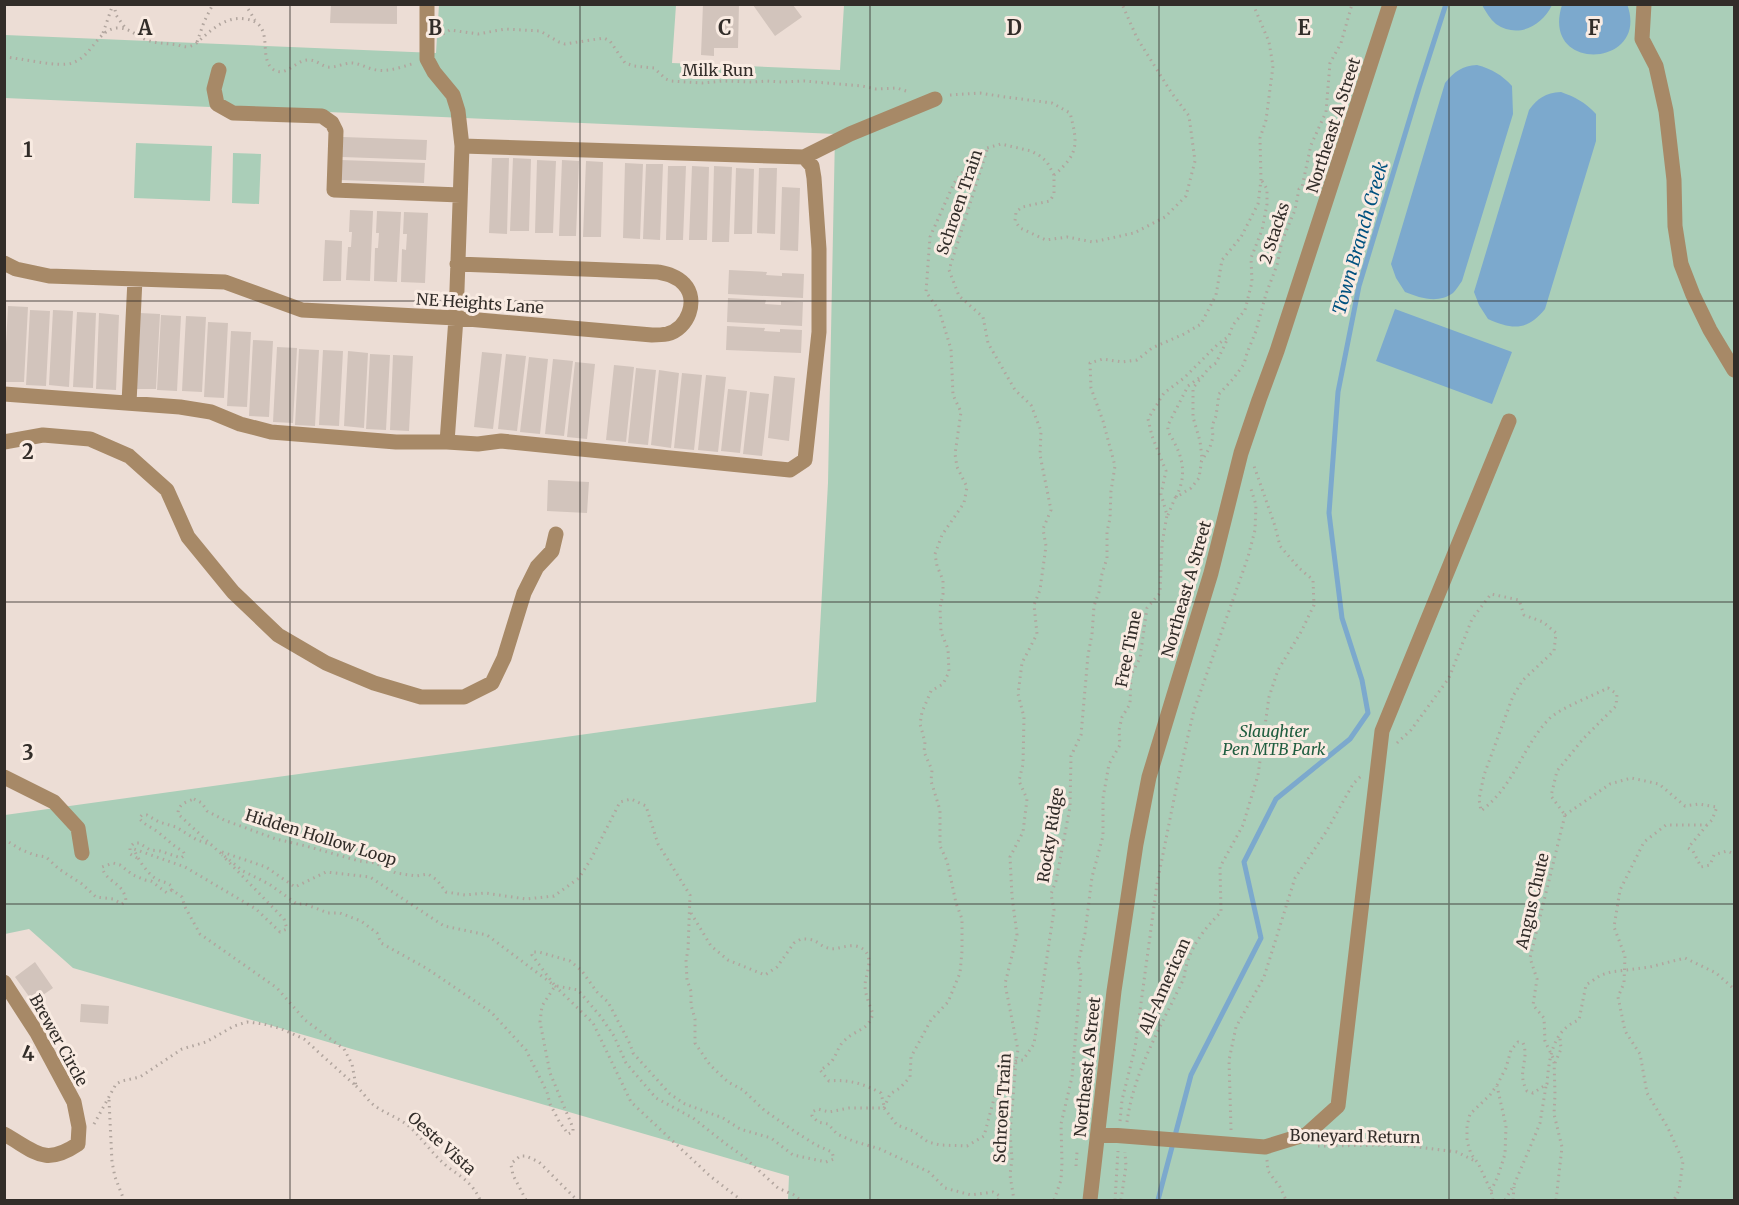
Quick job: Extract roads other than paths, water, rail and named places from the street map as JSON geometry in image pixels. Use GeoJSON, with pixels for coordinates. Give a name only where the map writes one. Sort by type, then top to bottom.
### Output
{"type":"FeatureCollection","features":[{"type":"Feature","properties":{"kind":"street"},"geometry":{"type":"LineString","coordinates":[[427,4],[428,59],[434,72],[453,95],[458,111],[462,146],[456,318],[447,442]]}},
{"type":"Feature","properties":{"kind":"street","name":"Northeast A Street"},"geometry":{"type":"LineString","coordinates":[[1090,1200],[1114,990],[1136,844],[1149,777],[1211,573],[1241,453],[1278,351],[1390,4]]}},
{"type":"Feature","properties":{"kind":"street"},"geometry":{"type":"LineString","coordinates":[[1644,4],[1642,39],[1656,66],[1666,111],[1674,180],[1675,226],[1681,264],[1693,296],[1710,330],[1734,370]]}},
{"type":"Feature","properties":{"kind":"street"},"geometry":{"type":"LineString","coordinates":[[219,70],[214,89],[218,104],[233,113],[322,116],[332,123],[336,131],[334,190],[460,195]]}},
{"type":"Feature","properties":{"kind":"street"},"geometry":{"type":"LineString","coordinates":[[462,146],[804,157],[850,134],[935,99]]}},
{"type":"Feature","properties":{"kind":"street"},"geometry":{"type":"LineString","coordinates":[[4,394],[180,407],[212,412],[240,424],[271,432],[396,442],[478,444],[501,441],[790,470],[805,460],[819,332],[819,249],[814,178],[812,166],[804,157]]}},
{"type":"Feature","properties":{"kind":"street","name":"NE Heights Lane"},"geometry":{"type":"LineString","coordinates":[[4,263],[16,269],[49,276],[225,282],[302,310],[456,318],[652,335],[669,334],[683,325],[691,305],[690,294],[684,283],[672,275],[658,272],[457,264]]}},
{"type":"Feature","properties":{"kind":"street"},"geometry":{"type":"LineString","coordinates":[[129,403],[135,279]]}},
{"type":"Feature","properties":{"kind":"street"},"geometry":{"type":"LineString","coordinates":[[1098,1134],[1265,1147],[1307,1134],[1338,1106],[1382,731],[1509,422]]}},
{"type":"Feature","properties":{"kind":"street"},"geometry":{"type":"LineString","coordinates":[[4,442],[43,435],[90,439],[129,456],[167,490],[188,537],[233,592],[278,635],[326,663],[374,683],[421,697],[464,697],[492,683],[504,658],[524,593],[537,567],[552,551],[556,534]]}},
{"type":"Feature","properties":{"kind":"street"},"geometry":{"type":"LineString","coordinates":[[4,777],[54,802],[78,828],[82,853]]}},
{"type":"Feature","properties":{"kind":"street","name":"Brewer Circle"},"geometry":{"type":"LineString","coordinates":[[4,982],[37,1033],[63,1080],[74,1102],[79,1127],[78,1144],[65,1153],[51,1157],[39,1154],[4,1134]]}},
{"type":"Feature","properties":{"kind":"water"},"geometry":{"type":"Polygon","coordinates":[[[1627,4],[1630,25],[1624,41],[1611,51],[1595,54],[1579,52],[1566,43],[1559,27],[1562,5],[1627,4]]]}},
{"type":"Feature","properties":{"kind":"water"},"geometry":{"type":"Polygon","coordinates":[[[1482,5],[1552,5],[1536,24],[1521,30],[1513,30],[1496,24],[1482,5]]]}},
{"type":"Feature","properties":{"kind":"water"},"geometry":{"type":"Polygon","coordinates":[[[1477,65],[1496,73],[1512,86],[1513,114],[1462,281],[1453,293],[1447,296],[1435,299],[1423,298],[1405,292],[1391,264],[1445,83],[1459,70],[1477,65]]]}},
{"type":"Feature","properties":{"kind":"water"},"geometry":{"type":"Polygon","coordinates":[[[1561,92],[1580,100],[1596,114],[1596,141],[1545,309],[1526,325],[1505,325],[1488,319],[1474,292],[1529,110],[1542,97],[1561,92]]]}},
{"type":"Feature","properties":{"kind":"water"},"geometry":{"type":"Polygon","coordinates":[[[1395,309],[1512,352],[1492,404],[1376,361],[1395,309]]]}},
{"type":"Feature","properties":{"kind":"waterway","name":"Town Branch Creek"},"geometry":{"type":"LineString","coordinates":[[1158,1200],[1191,1075],[1261,938],[1244,862],[1276,799],[1350,739],[1368,713],[1362,680],[1342,618],[1329,513],[1338,392],[1359,286],[1446,4]]}},
{"type":"Feature","properties":{"kind":"park label","name":"Slaughter Pen MTB Park"},"geometry":{"type":"Point","coordinates":[1274,740]}}]}
